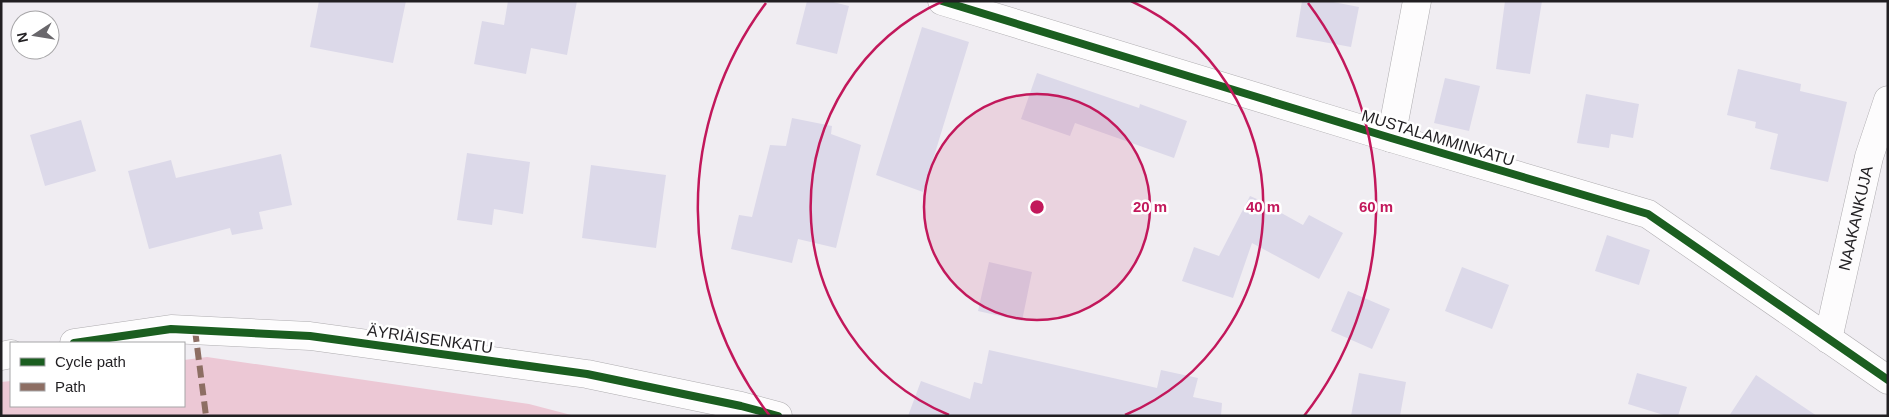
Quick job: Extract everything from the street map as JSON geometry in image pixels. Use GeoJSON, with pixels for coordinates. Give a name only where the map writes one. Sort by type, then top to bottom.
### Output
{"type":"FeatureCollection","features":[{"type":"Feature","properties":{"kind":"street","name":"MUSTALAMMINKATU"},"geometry":{"type":"LineString","coordinates":[[942,1],[990,8],[1391,138],[1648,214],[1888,380]]}},
{"type":"Feature","properties":{"kind":"street"},"geometry":{"type":"LineString","coordinates":[[1391,138],[1417,1]]}},
{"type":"Feature","properties":{"kind":"street","name":"NAAKANKUJA"},"geometry":{"type":"LineString","coordinates":[[1828,339],[1869,157],[1888,100]]}},
{"type":"Feature","properties":{"kind":"street","name":"ÄYRIÄISENKATU"},"geometry":{"type":"LineString","coordinates":[[81,342],[171,329],[310,336],[587,374],[741,406],[778,416]]}},
{"type":"Feature","properties":{"kind":"shaded area"},"geometry":{"type":"Polygon","coordinates":[[[207,357],[529,404],[575,416],[1,416],[1,382],[10,381],[10,407],[185,407],[185,360],[207,357]]]}},
{"type":"Feature","properties":{"kind":"building"},"geometry":{"type":"Polygon","coordinates":[[[319,1],[406,1],[393,63],[310,47],[319,1]]]}},
{"type":"Feature","properties":{"kind":"building"},"geometry":{"type":"Polygon","coordinates":[[[508,1],[577,1],[567,55],[531,48],[526,74],[474,64],[482,21],[504,25],[508,1]]]}},
{"type":"Feature","properties":{"kind":"building"},"geometry":{"type":"Polygon","coordinates":[[[807,1],[829,1],[849,6],[837,54],[796,44],[807,1]]]}},
{"type":"Feature","properties":{"kind":"building"},"geometry":{"type":"Polygon","coordinates":[[[1302,1],[1328,1],[1359,7],[1351,47],[1296,37],[1302,1]]]}},
{"type":"Feature","properties":{"kind":"building"},"geometry":{"type":"Polygon","coordinates":[[[1505,1],[1542,1],[1530,74],[1496,69],[1505,1]]]}},
{"type":"Feature","properties":{"kind":"building"},"geometry":{"type":"Polygon","coordinates":[[[922,27],[969,42],[923,192],[876,175],[922,27]]]}},
{"type":"Feature","properties":{"kind":"building"},"geometry":{"type":"Polygon","coordinates":[[[1738,69],[1801,84],[1800,91],[1847,102],[1828,182],[1770,169],[1778,134],[1755,128],[1756,122],[1727,115],[1738,69]]]}},
{"type":"Feature","properties":{"kind":"building"},"geometry":{"type":"Polygon","coordinates":[[[1037,73],[1139,108],[1140,104],[1187,121],[1174,158],[1075,123],[1070,136],[1021,119],[1037,73]]]}},
{"type":"Feature","properties":{"kind":"building"},"geometry":{"type":"Polygon","coordinates":[[[1445,78],[1480,86],[1469,131],[1434,123],[1445,78]]]}},
{"type":"Feature","properties":{"kind":"building"},"geometry":{"type":"Polygon","coordinates":[[[1586,94],[1639,104],[1633,138],[1611,134],[1609,148],[1577,143],[1586,94]]]}},
{"type":"Feature","properties":{"kind":"building"},"geometry":{"type":"Polygon","coordinates":[[[792,118],[832,126],[831,134],[861,145],[836,248],[798,239],[792,263],[731,249],[739,215],[752,217],[770,145],[786,146],[792,118]]]}},
{"type":"Feature","properties":{"kind":"building"},"geometry":{"type":"Polygon","coordinates":[[[81,120],[96,171],[45,186],[30,135],[81,120]]]}},
{"type":"Feature","properties":{"kind":"building"},"geometry":{"type":"Polygon","coordinates":[[[467,153],[530,162],[523,214],[494,209],[492,225],[457,220],[467,153]]]}},
{"type":"Feature","properties":{"kind":"building"},"geometry":{"type":"Polygon","coordinates":[[[281,154],[292,205],[259,212],[263,229],[232,235],[230,228],[149,249],[128,171],[171,160],[176,178],[281,154]]]}},
{"type":"Feature","properties":{"kind":"building"},"geometry":{"type":"Polygon","coordinates":[[[591,165],[666,175],[656,248],[582,238],[591,165]]]}},
{"type":"Feature","properties":{"kind":"building"},"geometry":{"type":"Polygon","coordinates":[[[1250,196],[1266,203],[1303,225],[1309,215],[1343,233],[1319,279],[1252,243],[1233,298],[1182,281],[1194,247],[1219,256],[1250,196]]]}},
{"type":"Feature","properties":{"kind":"building"},"geometry":{"type":"Polygon","coordinates":[[[1607,235],[1650,250],[1639,285],[1595,271],[1607,235]]]}},
{"type":"Feature","properties":{"kind":"building"},"geometry":{"type":"Polygon","coordinates":[[[989,262],[1032,272],[1022,321],[978,311],[989,262]]]}},
{"type":"Feature","properties":{"kind":"building"},"geometry":{"type":"Polygon","coordinates":[[[1462,267],[1509,285],[1492,329],[1445,311],[1462,267]]]}},
{"type":"Feature","properties":{"kind":"building"},"geometry":{"type":"Polygon","coordinates":[[[1348,291],[1390,309],[1372,349],[1331,331],[1348,291]]]}},
{"type":"Feature","properties":{"kind":"building"},"geometry":{"type":"Polygon","coordinates":[[[989,350],[1157,388],[1161,370],[1198,378],[1193,397],[1222,403],[1221,416],[908,416],[921,381],[970,399],[974,382],[982,384],[989,350]]]}},
{"type":"Feature","properties":{"kind":"building"},"geometry":{"type":"Polygon","coordinates":[[[1359,373],[1406,382],[1400,416],[1351,416],[1359,373]]]}},
{"type":"Feature","properties":{"kind":"building"},"geometry":{"type":"Polygon","coordinates":[[[1637,373],[1687,387],[1678,416],[1667,416],[1628,404],[1637,373]]]}},
{"type":"Feature","properties":{"kind":"building"},"geometry":{"type":"Polygon","coordinates":[[[1756,375],[1817,416],[1729,416],[1756,375]]]}},
{"type":"Feature","properties":{"kind":"marked path"},"geometry":{"type":"LineString","coordinates":[[195,330],[206,416]]}},
{"type":"Feature","properties":{"kind":"cycle path"},"geometry":{"type":"LineString","coordinates":[[942,1],[1648,214],[1888,380]]}},
{"type":"Feature","properties":{"kind":"cycle path"},"geometry":{"type":"LineString","coordinates":[[81,342],[171,329],[310,336],[587,374],[741,406],[778,416]]}}]}
